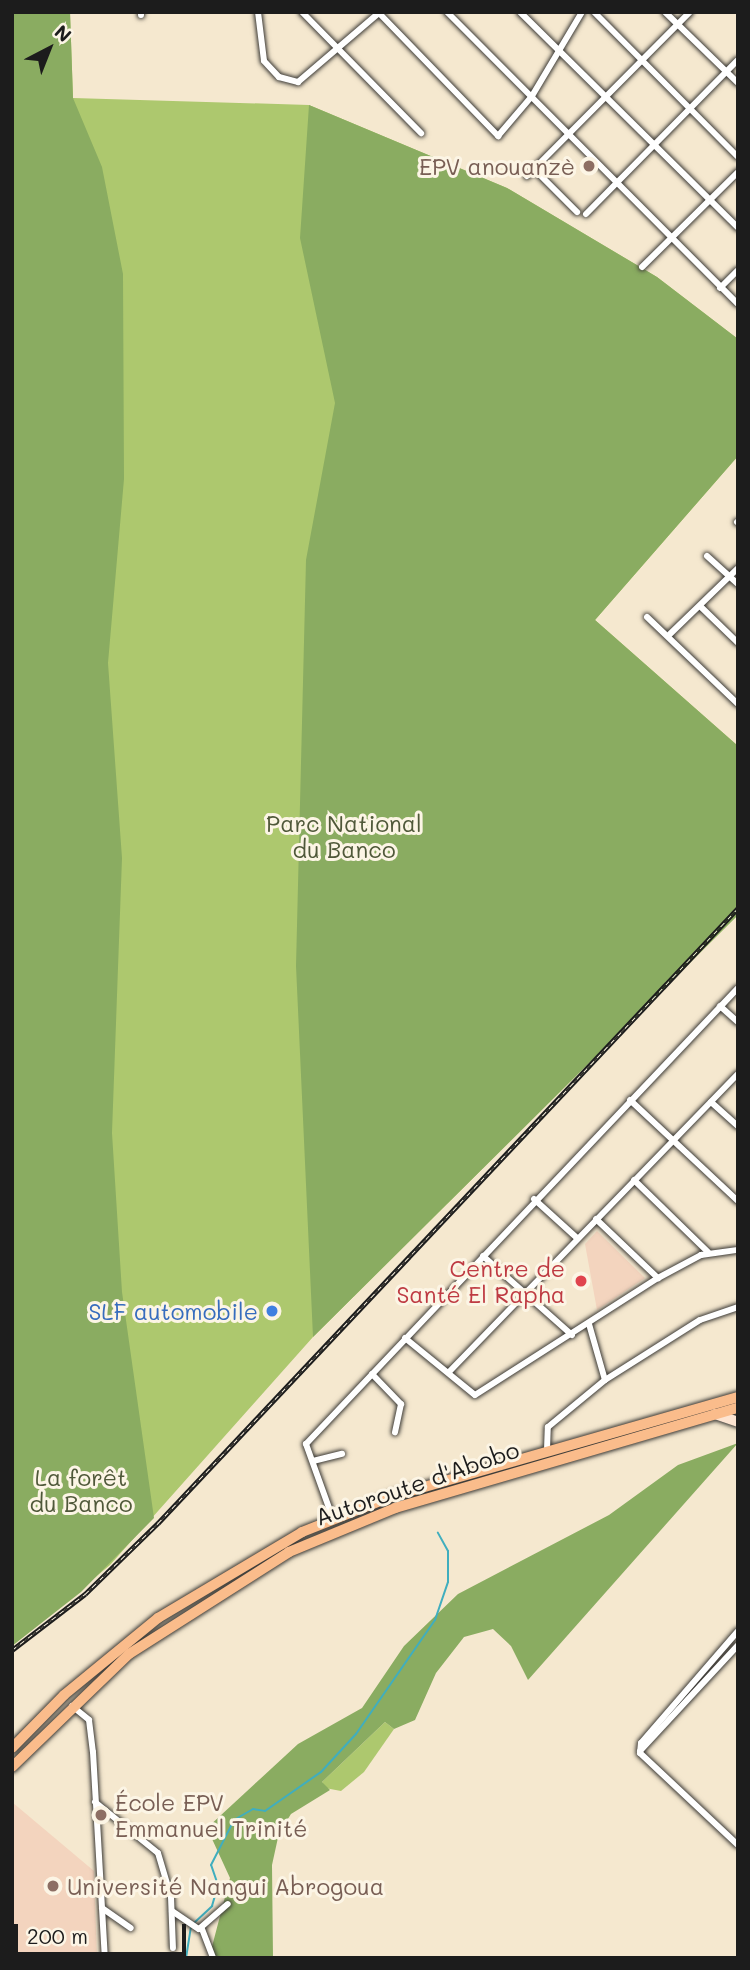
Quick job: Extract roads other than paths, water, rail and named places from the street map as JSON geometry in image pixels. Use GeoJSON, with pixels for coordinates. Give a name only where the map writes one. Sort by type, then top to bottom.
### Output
{"type":"FeatureCollection","features":[{"type":"Feature","properties":{"kind":"main road"},"geometry":{"type":"LineString","coordinates":[[12,1748],[87,1675],[166,1613],[242,1564],[333,1519],[547,1450],[738,1397]]}},
{"type":"Feature","properties":{"kind":"main road","name":"Autoroute d'Abobo"},"geometry":{"type":"LineString","coordinates":[[12,1767],[71,1704],[195,1607],[307,1543],[395,1508],[738,1408]]}},
{"type":"Feature","properties":{"kind":"main road"},"geometry":{"type":"LineString","coordinates":[[715,1414],[738,1422]]}},
{"type":"Feature","properties":{"kind":"street"},"geometry":{"type":"LineString","coordinates":[[258,12],[258,49],[279,77],[303,82],[341,50],[379,12],[496,136],[532,96],[582,12]]}},
{"type":"Feature","properties":{"kind":"street"},"geometry":{"type":"LineString","coordinates":[[302,12],[421,133]]}},
{"type":"Feature","properties":{"kind":"street"},"geometry":{"type":"LineString","coordinates":[[447,12],[738,304]]}},
{"type":"Feature","properties":{"kind":"street"},"geometry":{"type":"LineString","coordinates":[[520,12],[738,228]]}},
{"type":"Feature","properties":{"kind":"street"},"geometry":{"type":"LineString","coordinates":[[594,12],[738,157]]}},
{"type":"Feature","properties":{"kind":"street"},"geometry":{"type":"LineString","coordinates":[[665,12],[738,83]]}},
{"type":"Feature","properties":{"kind":"street"},"geometry":{"type":"LineString","coordinates":[[527,176],[690,12]]}},
{"type":"Feature","properties":{"kind":"street"},"geometry":{"type":"LineString","coordinates":[[586,214],[738,60]]}},
{"type":"Feature","properties":{"kind":"street"},"geometry":{"type":"LineString","coordinates":[[534,169],[577,212]]}},
{"type":"Feature","properties":{"kind":"street"},"geometry":{"type":"LineString","coordinates":[[642,267],[738,172]]}},
{"type":"Feature","properties":{"kind":"street"},"geometry":{"type":"LineString","coordinates":[[720,288],[738,270]]}},
{"type":"Feature","properties":{"kind":"street"},"geometry":{"type":"LineString","coordinates":[[707,555],[738,584]]}},
{"type":"Feature","properties":{"kind":"street"},"geometry":{"type":"LineString","coordinates":[[670,634],[738,568]]}},
{"type":"Feature","properties":{"kind":"street"},"geometry":{"type":"LineString","coordinates":[[700,606],[738,643]]}},
{"type":"Feature","properties":{"kind":"street"},"geometry":{"type":"LineString","coordinates":[[647,617],[670,634],[738,704]]}},
{"type":"Feature","properties":{"kind":"street"},"geometry":{"type":"LineString","coordinates":[[333,1519],[306,1444],[534,1199],[738,988]]}},
{"type":"Feature","properties":{"kind":"street"},"geometry":{"type":"LineString","coordinates":[[720,1006],[738,1022]]}},
{"type":"Feature","properties":{"kind":"street"},"geometry":{"type":"LineString","coordinates":[[449,1372],[738,1074]]}},
{"type":"Feature","properties":{"kind":"street"},"geometry":{"type":"LineString","coordinates":[[630,1100],[738,1201]]}},
{"type":"Feature","properties":{"kind":"street"},"geometry":{"type":"LineString","coordinates":[[711,1102],[738,1126]]}},
{"type":"Feature","properties":{"kind":"street"},"geometry":{"type":"LineString","coordinates":[[634,1180],[708,1252]]}},
{"type":"Feature","properties":{"kind":"street"},"geometry":{"type":"LineString","coordinates":[[534,1199],[577,1238]]}},
{"type":"Feature","properties":{"kind":"street"},"geometry":{"type":"LineString","coordinates":[[596,1219],[658,1278]]}},
{"type":"Feature","properties":{"kind":"street"},"geometry":{"type":"LineString","coordinates":[[405,1338],[475,1395],[658,1278],[708,1252],[738,1250]]}},
{"type":"Feature","properties":{"kind":"street"},"geometry":{"type":"LineString","coordinates":[[482,1256],[572,1335]]}},
{"type":"Feature","properties":{"kind":"street"},"geometry":{"type":"LineString","coordinates":[[547,1450],[548,1427],[605,1380],[700,1320],[738,1307]]}},
{"type":"Feature","properties":{"kind":"street"},"geometry":{"type":"LineString","coordinates":[[589,1324],[605,1380]]}},
{"type":"Feature","properties":{"kind":"street"},"geometry":{"type":"LineString","coordinates":[[372,1374],[401,1404],[395,1432]]}},
{"type":"Feature","properties":{"kind":"street"},"geometry":{"type":"LineString","coordinates":[[313,1461],[342,1454]]}},
{"type":"Feature","properties":{"kind":"street"},"geometry":{"type":"LineString","coordinates":[[640,1751],[738,1631]]}},
{"type":"Feature","properties":{"kind":"street"},"geometry":{"type":"LineString","coordinates":[[640,1751],[738,1645]]}},
{"type":"Feature","properties":{"kind":"street"},"geometry":{"type":"LineString","coordinates":[[71,1704],[89,1720],[105,1958]]}},
{"type":"Feature","properties":{"kind":"street"},"geometry":{"type":"LineString","coordinates":[[640,1751],[738,1844]]}},
{"type":"Feature","properties":{"kind":"street"},"geometry":{"type":"LineString","coordinates":[[95,1802],[158,1853],[172,1911],[173,1948]]}},
{"type":"Feature","properties":{"kind":"street"},"geometry":{"type":"LineString","coordinates":[[172,1911],[190,1928],[201,1929],[228,1904]]}},
{"type":"Feature","properties":{"kind":"street"},"geometry":{"type":"LineString","coordinates":[[102,1908],[131,1928]]}},
{"type":"Feature","properties":{"kind":"street"},"geometry":{"type":"LineString","coordinates":[[201,1929],[213,1958]]}},
{"type":"Feature","properties":{"kind":"waterway"},"geometry":{"type":"LineString","coordinates":[[194,1923],[212,1906],[218,1885],[211,1865],[234,1820],[253,1809],[265,1811],[321,1772],[356,1734],[435,1620],[448,1582],[448,1551],[438,1533]]}},
{"type":"Feature","properties":{"kind":"waterway"},"geometry":{"type":"LineString","coordinates":[[186,1958],[191,1928]]}},
{"type":"Feature","properties":{"kind":"railway"},"geometry":{"type":"LineString","coordinates":[[12,1650],[85,1594],[158,1523],[738,908]]}},
{"type":"Feature","properties":{"kind":"place","name":"EPV anouanzè"},"geometry":{"type":"Point","coordinates":[589,166]}},
{"type":"Feature","properties":{"kind":"place","name":"Centre de Santé El Rapha"},"geometry":{"type":"Point","coordinates":[581,1281]}},
{"type":"Feature","properties":{"kind":"place","name":"SLF automobile"},"geometry":{"type":"Point","coordinates":[272,1311]}},
{"type":"Feature","properties":{"kind":"place","name":"École EPV Emmanuel Trinité"},"geometry":{"type":"Point","coordinates":[101,1815]}},
{"type":"Feature","properties":{"kind":"place","name":"Université Nangui Abrogoua"},"geometry":{"type":"Point","coordinates":[53,1886]}},
{"type":"Feature","properties":{"kind":"park label","name":"Parc National du Banco"},"geometry":{"type":"Point","coordinates":[344,836]}},
{"type":"Feature","properties":{"kind":"park label","name":"La forêt du Banco"},"geometry":{"type":"Point","coordinates":[81,1490]}}]}
